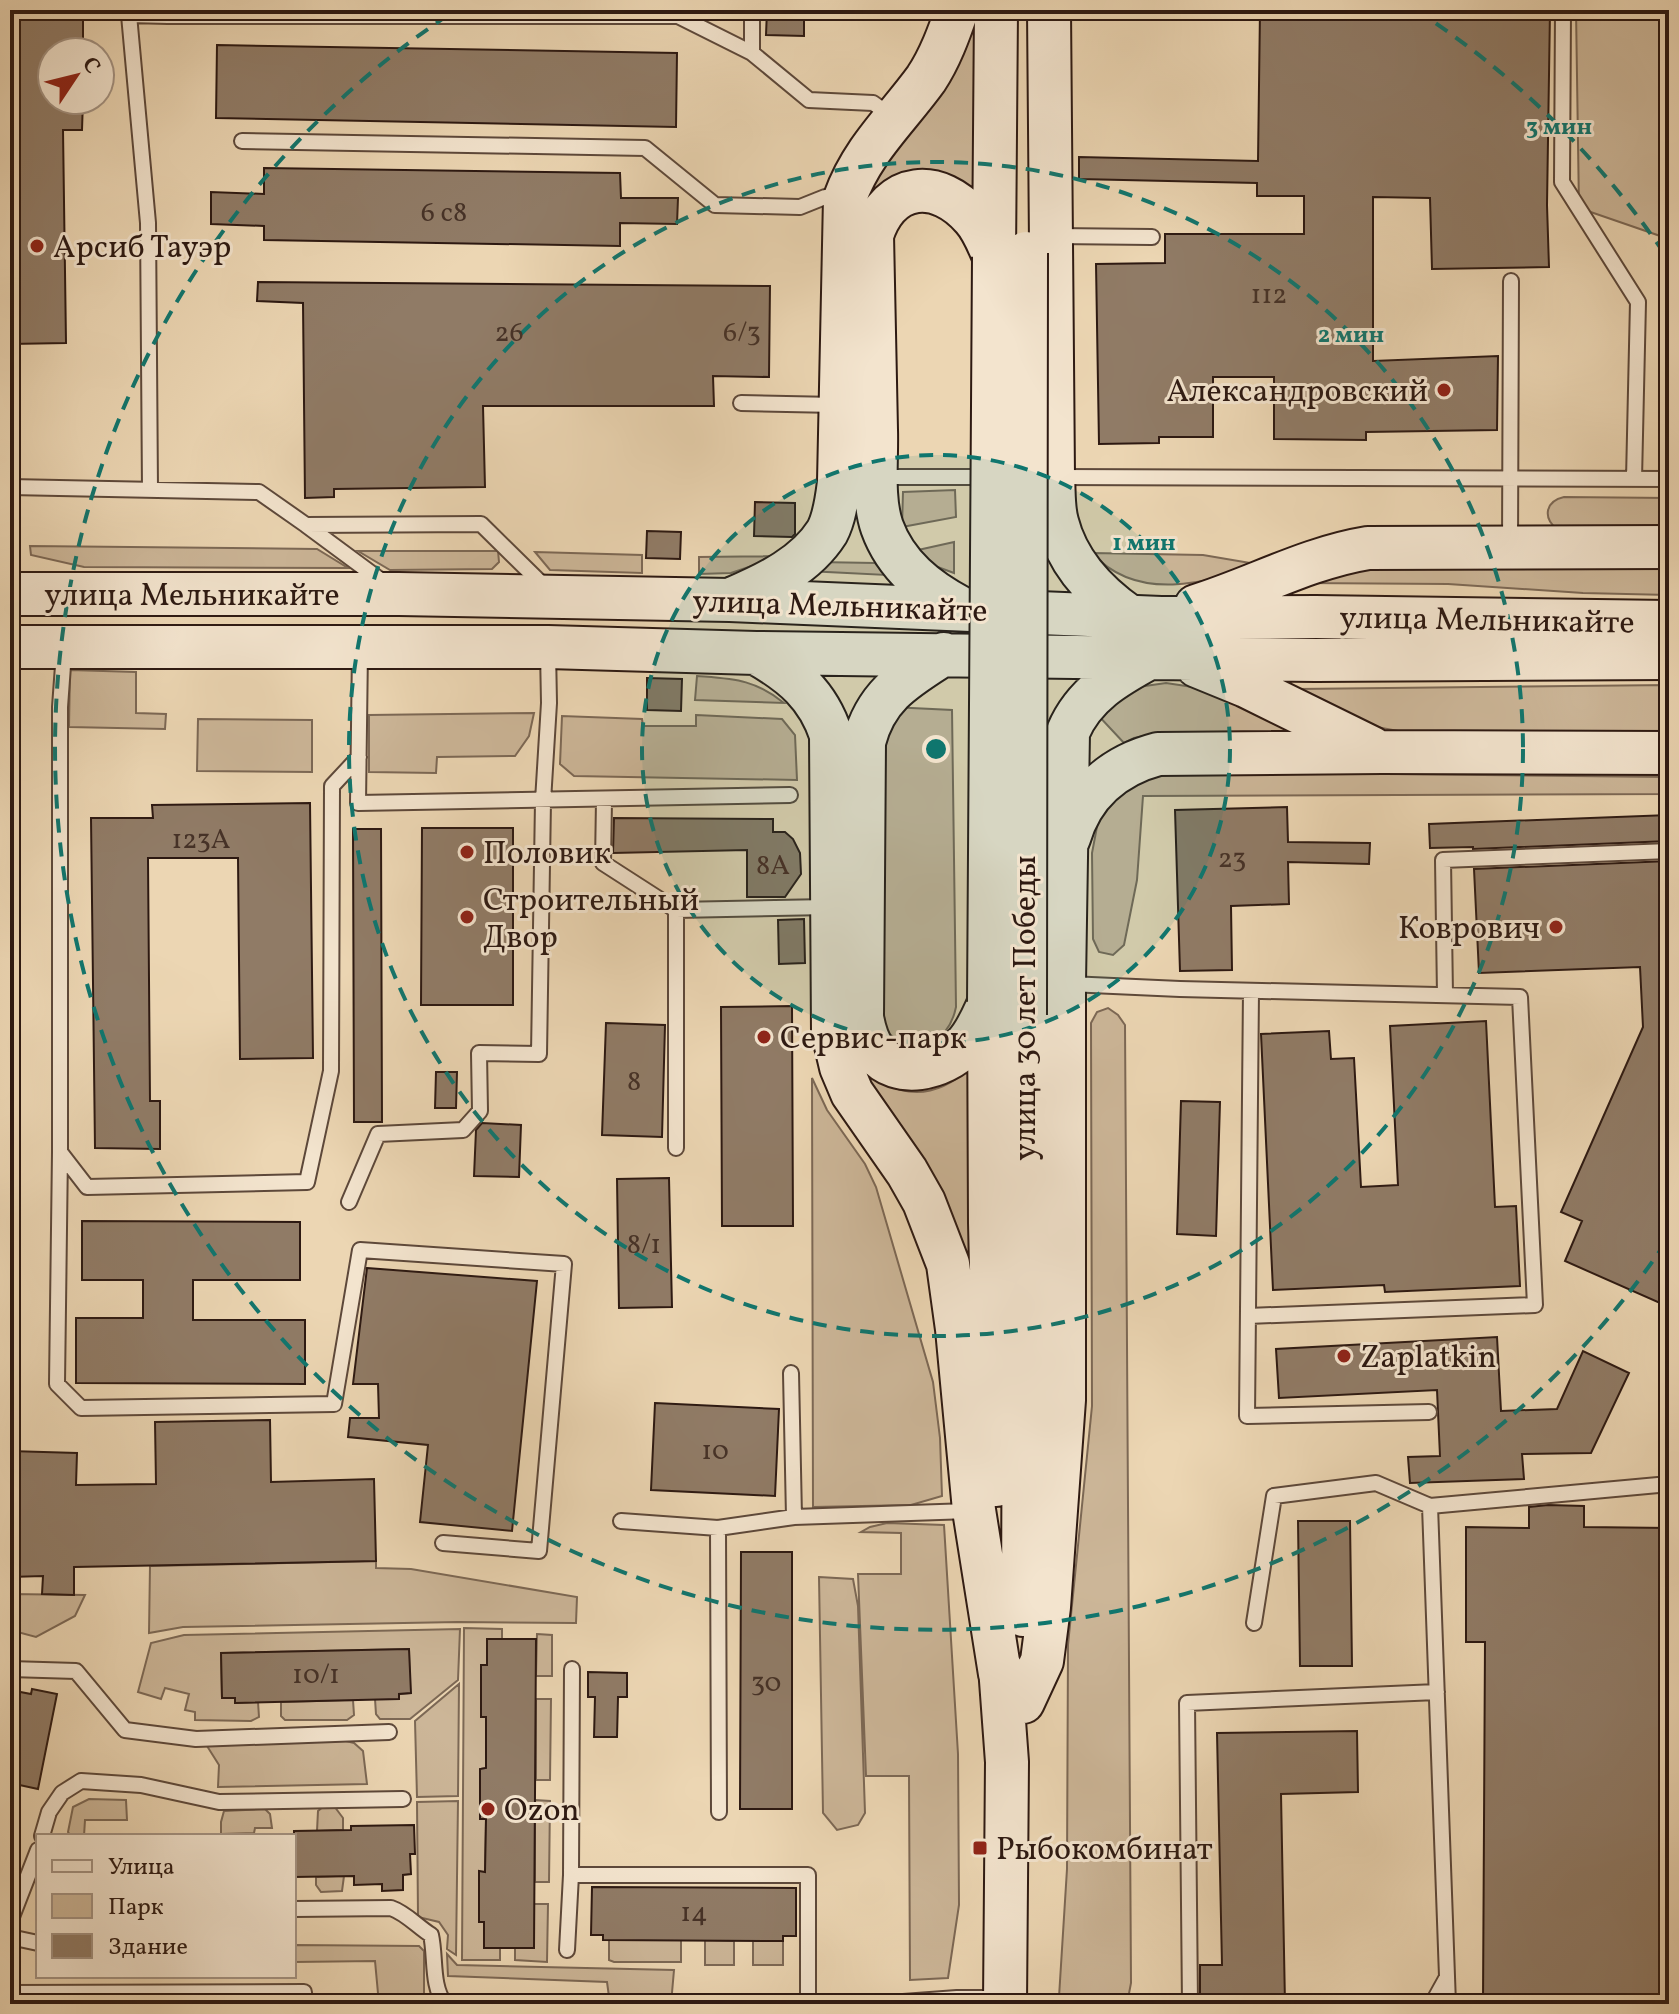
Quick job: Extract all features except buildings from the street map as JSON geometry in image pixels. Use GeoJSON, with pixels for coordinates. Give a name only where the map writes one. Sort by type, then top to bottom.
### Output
{"type":"FeatureCollection","features":[{"type":"Feature","properties":{"kind":"street"},"geometry":{"type":"LineString","coordinates":[[730,600],[781,575],[812,549],[827,530],[839,482],[845,198],[859,166],[927,77],[943,48],[957,10]]}},
{"type":"Feature","properties":{"kind":"street"},"geometry":{"type":"LineString","coordinates":[[996,10],[1056,520],[1065,546],[1083,574],[1103,595],[1152,637],[1210,670],[1382,752]]}},
{"type":"Feature","properties":{"kind":"street"},"geometry":{"type":"LineString","coordinates":[[1024,248],[1026,10]]}},
{"type":"Feature","properties":{"kind":"street"},"geometry":{"type":"LineString","coordinates":[[1024,248],[1049,10]]}},
{"type":"Feature","properties":{"kind":"street"},"geometry":{"type":"LineString","coordinates":[[962,609],[936,595],[915,578],[891,546],[882,526],[877,477],[872,235],[876,223],[891,202],[913,190],[938,193],[951,199],[973,218],[985,234],[1024,248]]}},
{"type":"Feature","properties":{"kind":"street","name":"улица 30 лет Победы"},"geometry":{"type":"LineString","coordinates":[[1005,2001],[1007,1762],[1012,1688],[1007,1008],[1024,248]]}},
{"type":"Feature","properties":{"kind":"street"},"geometry":{"type":"LineString","coordinates":[[756,653],[798,680],[811,694],[824,714],[831,735],[833,1033],[841,1067],[852,1093],[924,1202],[948,1264],[974,1510],[1012,1688],[1042,1661],[1049,1607],[1064,1400],[1066,855],[1068,732],[1075,716],[1081,706],[1152,637],[1235,593],[1337,553],[1368,548],[1669,547]]}},
{"type":"Feature","properties":{"kind":"street","name":"улица Мельникайте"},"geometry":{"type":"LineString","coordinates":[[10,594],[399,594],[730,600],[962,609],[1316,660],[1669,658]]}},
{"type":"Feature","properties":{"kind":"street","name":"улица Мельникайте"},"geometry":{"type":"LineString","coordinates":[[10,647],[361,645],[944,654],[1152,637],[1316,617],[1669,622]]}},
{"type":"Feature","properties":{"kind":"street"},"geometry":{"type":"LineString","coordinates":[[944,654],[907,678],[885,698],[869,723],[864,742],[862,1017],[866,1035],[876,1052],[888,1062],[901,1067],[923,1068],[948,1060],[964,1046],[976,1029],[1007,1008]]}},
{"type":"Feature","properties":{"kind":"street"},"geometry":{"type":"LineString","coordinates":[[1066,855],[1072,828],[1083,803],[1108,776],[1140,759],[1176,752],[1669,753]]}},
{"type":"Feature","properties":{"kind":"lane"},"geometry":{"type":"LineString","coordinates":[[752,10],[752,53]]}},
{"type":"Feature","properties":{"kind":"lane"},"geometry":{"type":"LineString","coordinates":[[1563,10],[1562,182],[1638,302],[1634,479]]}},
{"type":"Feature","properties":{"kind":"lane"},"geometry":{"type":"LineString","coordinates":[[150,490],[148,223],[129,13],[678,16],[752,53],[809,100],[873,103],[893,118]]}},
{"type":"Feature","properties":{"kind":"lane"},"geometry":{"type":"LineString","coordinates":[[242,141],[645,148],[715,205],[800,207],[825,197],[845,198]]}},
{"type":"Feature","properties":{"kind":"lane"},"geometry":{"type":"LineString","coordinates":[[1024,248],[1152,237]]}},
{"type":"Feature","properties":{"kind":"lane"},"geometry":{"type":"LineString","coordinates":[[1510,546],[1511,281]]}},
{"type":"Feature","properties":{"kind":"lane"},"geometry":{"type":"LineString","coordinates":[[741,403],[842,405]]}},
{"type":"Feature","properties":{"kind":"lane"},"geometry":{"type":"LineString","coordinates":[[877,477],[1669,479]]}},
{"type":"Feature","properties":{"kind":"lane"},"geometry":{"type":"LineString","coordinates":[[10,487],[259,492],[399,594]]}},
{"type":"Feature","properties":{"kind":"lane"},"geometry":{"type":"LineString","coordinates":[[306,525],[481,524],[556,598]]}},
{"type":"Feature","properties":{"kind":"lane"},"geometry":{"type":"LineString","coordinates":[[361,645],[358,803],[790,795]]}},
{"type":"Feature","properties":{"kind":"lane"},"geometry":{"type":"LineString","coordinates":[[64,647],[60,707],[57,1384],[81,1408],[334,1404],[360,1250],[564,1264],[539,1551],[443,1543]]}},
{"type":"Feature","properties":{"kind":"lane"},"geometry":{"type":"LineString","coordinates":[[349,1202],[378,1134],[463,1130],[480,1111],[479,1053],[539,1054],[548,647]]}},
{"type":"Feature","properties":{"kind":"lane"},"geometry":{"type":"LineString","coordinates":[[60,1152],[87,1187],[307,1182],[331,1071],[332,786],[359,757]]}},
{"type":"Feature","properties":{"kind":"lane"},"geometry":{"type":"LineString","coordinates":[[604,800],[603,863],[676,910],[832,907]]}},
{"type":"Feature","properties":{"kind":"lane"},"geometry":{"type":"LineString","coordinates":[[1445,995],[1443,860],[1669,851]]}},
{"type":"Feature","properties":{"kind":"lane"},"geometry":{"type":"LineString","coordinates":[[676,910],[676,1148]]}},
{"type":"Feature","properties":{"kind":"lane"},"geometry":{"type":"LineString","coordinates":[[1064,983],[1520,997],[1535,1305],[1248,1316]]}},
{"type":"Feature","properties":{"kind":"lane"},"geometry":{"type":"LineString","coordinates":[[1251,991],[1247,1416],[1429,1412]]}},
{"type":"Feature","properties":{"kind":"lane"},"geometry":{"type":"LineString","coordinates":[[791,1373],[794,1517]]}},
{"type":"Feature","properties":{"kind":"lane"},"geometry":{"type":"LineString","coordinates":[[1254,1623],[1274,1496],[1376,1483],[1430,1506],[1669,1484]]}},
{"type":"Feature","properties":{"kind":"lane"},"geometry":{"type":"LineString","coordinates":[[1430,1506],[1448,2004]]}},
{"type":"Feature","properties":{"kind":"lane"},"geometry":{"type":"LineString","coordinates":[[621,1521],[718,1528],[794,1517],[974,1510]]}},
{"type":"Feature","properties":{"kind":"lane"},"geometry":{"type":"LineString","coordinates":[[718,1528],[719,1812]]}},
{"type":"Feature","properties":{"kind":"lane"},"geometry":{"type":"LineString","coordinates":[[10,1669],[76,1671],[125,1730],[196,1739],[389,1732]]}},
{"type":"Feature","properties":{"kind":"lane"},"geometry":{"type":"LineString","coordinates":[[567,1950],[571,1875],[572,1669]]}},
{"type":"Feature","properties":{"kind":"lane"},"geometry":{"type":"LineString","coordinates":[[1190,2004],[1187,1703],[1437,1692]]}},
{"type":"Feature","properties":{"kind":"lane"},"geometry":{"type":"LineString","coordinates":[[43,1834],[49,1812],[62,1793],[81,1781],[141,1785],[219,1802],[403,1799]]}},
{"type":"Feature","properties":{"kind":"lane"},"geometry":{"type":"LineString","coordinates":[[10,1922],[36,1855]]}},
{"type":"Feature","properties":{"kind":"lane"},"geometry":{"type":"LineString","coordinates":[[571,1875],[808,1875],[808,2004]]}},
{"type":"Feature","properties":{"kind":"lane"},"geometry":{"type":"LineString","coordinates":[[296,1909],[391,1908],[401,1912],[431,1935],[436,1959],[435,1976],[440,1998],[445,2004]]}},
{"type":"Feature","properties":{"kind":"lane"},"geometry":{"type":"LineString","coordinates":[[10,1937],[36,1943]]}},
{"type":"Feature","properties":{"kind":"lane"},"geometry":{"type":"LineString","coordinates":[[1432,2004],[1447,1977]]}},
{"type":"Feature","properties":{"kind":"lane"},"geometry":{"type":"LineString","coordinates":[[10,1993],[304,1992],[304,2004]]}},
{"type":"Feature","properties":{"kind":"lane"},"geometry":{"type":"LineString","coordinates":[[876,2004],[957,1998],[1005,2001]]}},
{"type":"Feature","properties":{"kind":"green space"},"geometry":{"type":"Polygon","coordinates":[[[977,10],[978,204],[885,182],[862,201],[977,10]]]}},
{"type":"Feature","properties":{"kind":"green space"},"geometry":{"type":"Polygon","coordinates":[[[1576,10],[1669,10],[1669,239],[1579,208],[1576,10]]]}},
{"type":"Feature","properties":{"kind":"green space"},"geometry":{"type":"Polygon","coordinates":[[[955,490],[956,517],[902,527],[903,492],[955,490]]]}},
{"type":"Feature","properties":{"kind":"green space"},"geometry":{"type":"Polygon","coordinates":[[[1564,497],[1669,498],[1669,530],[1557,529],[1549,520],[1548,510],[1553,502],[1564,497]]]}},
{"type":"Feature","properties":{"kind":"green space"},"geometry":{"type":"Polygon","coordinates":[[[954,542],[954,573],[924,562],[909,552],[954,542]]]}},
{"type":"Feature","properties":{"kind":"green space"},"geometry":{"type":"Polygon","coordinates":[[[30,546],[317,549],[348,568],[84,567],[31,555],[30,546]]]}},
{"type":"Feature","properties":{"kind":"green space"},"geometry":{"type":"Polygon","coordinates":[[[358,551],[498,551],[499,562],[492,569],[390,570],[358,551]]]}},
{"type":"Feature","properties":{"kind":"green space"},"geometry":{"type":"Polygon","coordinates":[[[535,552],[642,555],[642,573],[550,570],[535,552]]]}},
{"type":"Feature","properties":{"kind":"green space"},"geometry":{"type":"Polygon","coordinates":[[[1092,553],[1203,555],[1262,565],[1195,582],[1151,584],[1110,569],[1092,553]]]}},
{"type":"Feature","properties":{"kind":"green space"},"geometry":{"type":"Polygon","coordinates":[[[781,556],[731,573],[699,574],[699,557],[781,556]]]}},
{"type":"Feature","properties":{"kind":"green space"},"geometry":{"type":"Polygon","coordinates":[[[1669,557],[1669,595],[1448,584],[1301,583],[1334,568],[1669,557]]]}},
{"type":"Feature","properties":{"kind":"green space"},"geometry":{"type":"Polygon","coordinates":[[[816,562],[875,563],[886,575],[808,571],[816,562]]]}},
{"type":"Feature","properties":{"kind":"green space"},"geometry":{"type":"Polygon","coordinates":[[[70,670],[136,672],[136,713],[166,714],[165,729],[69,727],[70,670]]]}},
{"type":"Feature","properties":{"kind":"green space"},"geometry":{"type":"Polygon","coordinates":[[[697,676],[753,685],[784,703],[695,700],[697,676]]]}},
{"type":"Feature","properties":{"kind":"green space"},"geometry":{"type":"Polygon","coordinates":[[[1166,683],[1206,689],[1316,734],[1159,733],[1124,743],[1095,712],[1138,687],[1166,683]]]}},
{"type":"Feature","properties":{"kind":"green space"},"geometry":{"type":"Polygon","coordinates":[[[1669,685],[1669,733],[1409,733],[1371,726],[1296,689],[1669,685]]]}},
{"type":"Feature","properties":{"kind":"green space"},"geometry":{"type":"Polygon","coordinates":[[[891,707],[952,710],[956,1007],[952,1021],[937,1039],[916,1045],[905,1043],[883,1028],[878,740],[891,707]]]}},
{"type":"Feature","properties":{"kind":"green space"},"geometry":{"type":"Polygon","coordinates":[[[534,713],[529,736],[515,756],[437,757],[436,773],[369,772],[369,715],[534,713]]]}},
{"type":"Feature","properties":{"kind":"green space"},"geometry":{"type":"Polygon","coordinates":[[[696,715],[782,719],[795,735],[797,780],[574,776],[560,764],[562,716],[642,719],[643,726],[696,726],[696,715]]]}},
{"type":"Feature","properties":{"kind":"green space"},"geometry":{"type":"Polygon","coordinates":[[[198,719],[312,720],[312,772],[197,771],[198,719]]]}},
{"type":"Feature","properties":{"kind":"green space"},"geometry":{"type":"Polygon","coordinates":[[[1222,772],[1669,777],[1669,794],[1143,796],[1137,880],[1124,945],[1113,955],[1099,952],[1093,939],[1092,853],[1099,816],[1108,801],[1149,775],[1222,772]]]}},
{"type":"Feature","properties":{"kind":"green space"},"geometry":{"type":"Polygon","coordinates":[[[1108,1008],[1125,1025],[1131,1983],[1127,2004],[1062,2004],[1059,1997],[1067,1869],[1068,1645],[1092,1406],[1091,1023],[1097,1012],[1108,1008]]]}},
{"type":"Feature","properties":{"kind":"green space"},"geometry":{"type":"Polygon","coordinates":[[[853,1059],[881,1082],[910,1092],[940,1087],[971,1067],[972,1327],[853,1059]]]}},
{"type":"Feature","properties":{"kind":"green space"},"geometry":{"type":"Polygon","coordinates":[[[812,1078],[827,1110],[865,1164],[876,1187],[933,1382],[940,1438],[942,1496],[911,1505],[813,1507],[812,1078]]]}},
{"type":"Feature","properties":{"kind":"green space"},"geometry":{"type":"Polygon","coordinates":[[[887,1523],[944,1525],[958,1754],[959,1905],[948,1978],[910,1980],[909,1776],[866,1776],[858,1574],[901,1574],[901,1533],[861,1532],[887,1523]]]}},
{"type":"Feature","properties":{"kind":"green space"},"geometry":{"type":"Polygon","coordinates":[[[376,1561],[376,1568],[411,1569],[577,1597],[576,1623],[183,1627],[149,1633],[150,1566],[376,1561]]]}},
{"type":"Feature","properties":{"kind":"green space"},"geometry":{"type":"Polygon","coordinates":[[[819,1577],[853,1579],[858,1606],[865,1813],[858,1825],[837,1830],[823,1813],[819,1577]]]}},
{"type":"Feature","properties":{"kind":"green space"},"geometry":{"type":"Polygon","coordinates":[[[10,1594],[85,1595],[75,1616],[36,1637],[10,1630],[10,1594]]]}},
{"type":"Feature","properties":{"kind":"green space"},"geometry":{"type":"Polygon","coordinates":[[[464,1628],[502,1629],[502,1639],[487,1639],[487,1665],[481,1665],[481,1716],[486,1717],[486,1768],[480,1769],[480,1818],[486,1819],[485,1872],[479,1872],[479,1921],[484,1922],[500,1948],[500,1960],[462,1960],[464,1628]]]}},
{"type":"Feature","properties":{"kind":"green space"},"geometry":{"type":"Polygon","coordinates":[[[460,1629],[458,1680],[410,1719],[380,1719],[376,1714],[375,1699],[399,1699],[399,1694],[410,1693],[409,1649],[221,1653],[222,1698],[235,1698],[236,1703],[258,1702],[259,1717],[251,1721],[195,1720],[195,1712],[185,1710],[189,1694],[165,1688],[161,1699],[138,1692],[151,1643],[184,1635],[460,1629]]]}},
{"type":"Feature","properties":{"kind":"green space"},"geometry":{"type":"Polygon","coordinates":[[[537,1634],[552,1635],[552,1676],[536,1676],[537,1634]]]}},
{"type":"Feature","properties":{"kind":"green space"},"geometry":{"type":"Polygon","coordinates":[[[459,1684],[458,1796],[417,1797],[415,1721],[459,1684]]]}},
{"type":"Feature","properties":{"kind":"green space"},"geometry":{"type":"Polygon","coordinates":[[[536,1699],[551,1699],[550,1780],[536,1780],[536,1699]]]}},
{"type":"Feature","properties":{"kind":"green space"},"geometry":{"type":"Polygon","coordinates":[[[353,1700],[354,1715],[347,1720],[285,1720],[281,1716],[281,1702],[353,1700]]]}},
{"type":"Feature","properties":{"kind":"green space"},"geometry":{"type":"Polygon","coordinates":[[[342,1740],[354,1743],[363,1751],[367,1784],[218,1787],[219,1765],[207,1746],[342,1740]]]}},
{"type":"Feature","properties":{"kind":"green space"},"geometry":{"type":"Polygon","coordinates":[[[89,1799],[126,1800],[127,1820],[85,1820],[84,1834],[70,1834],[73,1807],[89,1799]]]}},
{"type":"Feature","properties":{"kind":"green space"},"geometry":{"type":"Polygon","coordinates":[[[535,1800],[550,1801],[549,1882],[535,1882],[535,1800]]]}},
{"type":"Feature","properties":{"kind":"green space"},"geometry":{"type":"Polygon","coordinates":[[[458,1801],[456,1955],[447,1949],[448,1935],[439,1922],[418,1917],[417,1802],[458,1801]]]}},
{"type":"Feature","properties":{"kind":"green space"},"geometry":{"type":"Polygon","coordinates":[[[324,1806],[334,1806],[343,1818],[343,1830],[317,1831],[318,1811],[324,1806]]]}},
{"type":"Feature","properties":{"kind":"green space"},"geometry":{"type":"Polygon","coordinates":[[[265,1809],[270,1814],[272,1828],[255,1828],[254,1833],[221,1834],[224,1811],[265,1809]]]}},
{"type":"Feature","properties":{"kind":"green space"},"geometry":{"type":"Polygon","coordinates":[[[344,1876],[342,1891],[321,1892],[316,1885],[316,1877],[344,1876]]]}},
{"type":"Feature","properties":{"kind":"green space"},"geometry":{"type":"Polygon","coordinates":[[[534,1904],[548,1904],[547,1962],[515,1960],[515,1948],[534,1948],[534,1904]]]}},
{"type":"Feature","properties":{"kind":"green space"},"geometry":{"type":"Polygon","coordinates":[[[609,1940],[681,1940],[681,1962],[614,1962],[609,1960],[609,1940]]]}},
{"type":"Feature","properties":{"kind":"green space"},"geometry":{"type":"Polygon","coordinates":[[[705,1940],[734,1941],[734,1965],[705,1965],[705,1940]]]}},
{"type":"Feature","properties":{"kind":"green space"},"geometry":{"type":"Polygon","coordinates":[[[753,1941],[783,1941],[783,1965],[753,1965],[753,1941]]]}},
{"type":"Feature","properties":{"kind":"green space"},"geometry":{"type":"Polygon","coordinates":[[[296,1945],[419,1946],[424,1951],[424,2004],[379,2004],[375,1961],[296,1962],[296,1945]]]}},
{"type":"Feature","properties":{"kind":"green space"},"geometry":{"type":"Polygon","coordinates":[[[447,1954],[457,1965],[674,1970],[671,2004],[610,2004],[607,1982],[448,1976],[447,1954]]]}},
{"type":"Feature","properties":{"kind":"place","name":"Арсиб Тауэр"},"geometry":{"type":"Point","coordinates":[37,246]}},
{"type":"Feature","properties":{"kind":"place","name":"Александровский"},"geometry":{"type":"Point","coordinates":[1444,390]}},
{"type":"Feature","properties":{"kind":"place","name":"Половик"},"geometry":{"type":"Point","coordinates":[467,852]}},
{"type":"Feature","properties":{"kind":"place","name":"Строительный Двор"},"geometry":{"type":"Point","coordinates":[467,917]}},
{"type":"Feature","properties":{"kind":"place","name":"Коврович"},"geometry":{"type":"Point","coordinates":[1556,927]}},
{"type":"Feature","properties":{"kind":"place","name":"Сервис-парк"},"geometry":{"type":"Point","coordinates":[764,1037]}},
{"type":"Feature","properties":{"kind":"place","name":"Zaplatkin"},"geometry":{"type":"Point","coordinates":[1344,1356]}},
{"type":"Feature","properties":{"kind":"place","name":"Ozon"},"geometry":{"type":"Point","coordinates":[488,1809]}},
{"type":"Feature","properties":{"kind":"place","name":"Рыбокомбинат"},"geometry":{"type":"Point","coordinates":[980,1848]}}]}
